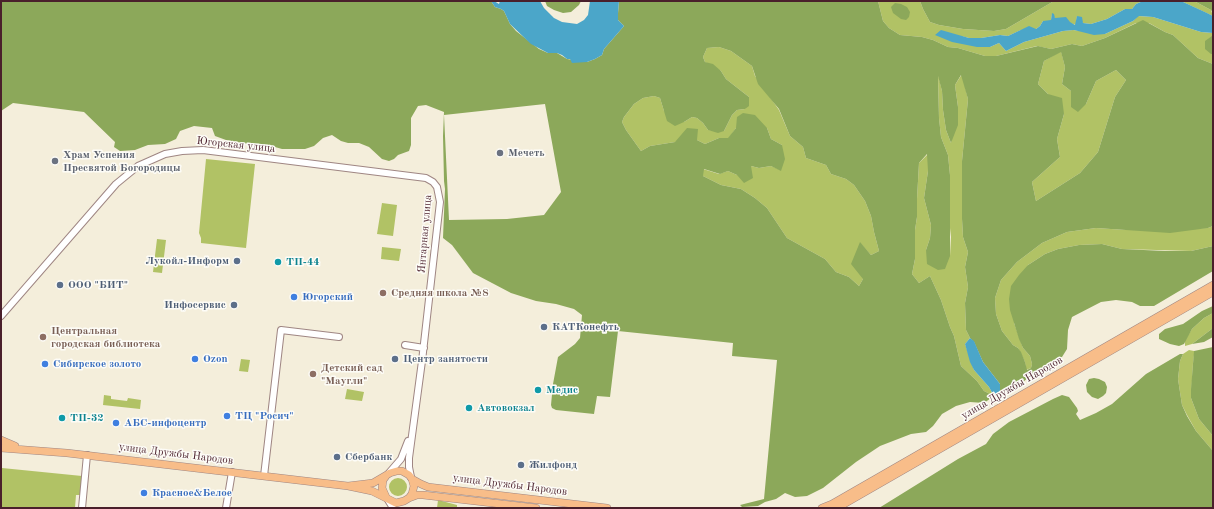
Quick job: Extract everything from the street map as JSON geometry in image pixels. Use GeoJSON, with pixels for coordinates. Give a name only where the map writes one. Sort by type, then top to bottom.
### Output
{"type":"FeatureCollection","features":[{"type":"Feature","properties":{"kind":"main road","name":"улица Дружбы Народов"},"geometry":{"type":"LineString","coordinates":[[822,508],[832,504],[1213,285]]}},
{"type":"Feature","properties":{"kind":"main road","name":"улица Дружбы Народов"},"geometry":{"type":"LineString","coordinates":[[838,508],[1213,292]]}},
{"type":"Feature","properties":{"kind":"main road"},"geometry":{"type":"LineString","coordinates":[[1,440],[21,448]]}},
{"type":"Feature","properties":{"kind":"main road","name":"улица Дружбы Народов"},"geometry":{"type":"LineString","coordinates":[[1,448],[21,448],[87,455],[348,486]]}},
{"type":"Feature","properties":{"kind":"main road"},"geometry":{"type":"LineString","coordinates":[[395,471],[400,471],[405,472],[411,478],[414,489],[409,498],[399,503],[387,499],[372,491],[348,486],[372,483],[395,471]]}},
{"type":"Feature","properties":{"kind":"main road"},"geometry":{"type":"LineString","coordinates":[[387,475],[382,485],[382,491],[387,499]]}},
{"type":"Feature","properties":{"kind":"main road","name":"улица Дружбы Народов"},"geometry":{"type":"LineString","coordinates":[[411,478],[428,487],[606,508]]}},
{"type":"Feature","properties":{"kind":"main road","name":"улица Дружбы Народов"},"geometry":{"type":"LineString","coordinates":[[409,498],[420,495],[536,508]]}},
{"type":"Feature","properties":{"kind":"street","name":"Югорская улица"},"geometry":{"type":"LineString","coordinates":[[1,316],[119,181],[138,166],[165,154],[182,151],[203,150],[414,176],[430,180],[437,187]]}},
{"type":"Feature","properties":{"kind":"street","name":"Янтарная улица"},"geometry":{"type":"LineString","coordinates":[[412,426],[424,348],[440,202],[437,187]]}},
{"type":"Feature","properties":{"kind":"street"},"geometry":{"type":"LineString","coordinates":[[264,476],[281,330],[339,337]]}},
{"type":"Feature","properties":{"kind":"street"},"geometry":{"type":"LineString","coordinates":[[405,345],[424,348]]}},
{"type":"Feature","properties":{"kind":"street"},"geometry":{"type":"LineString","coordinates":[[387,475],[397,464],[403,454],[412,426]]}},
{"type":"Feature","properties":{"kind":"street"},"geometry":{"type":"LineString","coordinates":[[411,478],[408,463],[412,426]]}},
{"type":"Feature","properties":{"kind":"street"},"geometry":{"type":"LineString","coordinates":[[82,508],[87,455]]}},
{"type":"Feature","properties":{"kind":"street"},"geometry":{"type":"LineString","coordinates":[[226,508],[232,472]]}},
{"type":"Feature","properties":{"kind":"street"},"geometry":{"type":"LineString","coordinates":[[402,508],[409,498]]}},
{"type":"Feature","properties":{"kind":"street"},"geometry":{"type":"LineString","coordinates":[[387,499],[393,508]]}},
{"type":"Feature","properties":{"kind":"green space"},"geometry":{"type":"Polygon","coordinates":[[[1,1],[491,1],[495,7],[504,11],[510,24],[516,31],[539,49],[548,53],[557,53],[567,59],[587,62],[602,55],[604,49],[624,26],[618,20],[619,1],[878,1],[883,21],[889,28],[900,35],[922,37],[948,47],[958,48],[985,56],[996,56],[1038,46],[1051,49],[1072,44],[1082,46],[1105,38],[1143,20],[1173,35],[1198,58],[1213,64],[1213,226],[1170,233],[1096,228],[1067,232],[1042,243],[1017,262],[1001,280],[995,298],[996,314],[1002,331],[1013,345],[1021,352],[1027,370],[1031,368],[1032,364],[1030,356],[1023,348],[1019,339],[1010,310],[1009,299],[1011,286],[1028,265],[1045,254],[1058,249],[1079,245],[1102,244],[1122,249],[1165,251],[1191,251],[1213,246],[1213,271],[1154,306],[1140,306],[1132,302],[1116,300],[1101,302],[1072,317],[1068,330],[1067,349],[1062,357],[1035,372],[1017,387],[1005,392],[1000,391],[1000,384],[983,362],[974,342],[966,330],[965,303],[968,287],[965,267],[968,252],[963,237],[962,161],[968,99],[961,75],[955,85],[958,107],[958,125],[951,143],[946,130],[942,91],[938,76],[941,137],[948,155],[950,175],[950,256],[945,269],[938,270],[927,264],[926,250],[930,238],[931,225],[924,198],[928,171],[927,154],[919,163],[917,217],[915,230],[915,259],[912,274],[919,283],[930,276],[941,300],[954,336],[961,366],[977,381],[984,391],[994,396],[984,403],[970,402],[956,406],[942,414],[933,426],[926,432],[911,434],[880,446],[856,462],[823,488],[807,496],[795,497],[785,493],[776,499],[758,506],[742,507],[740,505],[764,499],[777,360],[732,356],[733,343],[618,331],[610,397],[597,396],[594,414],[556,410],[552,408],[553,384],[558,357],[575,344],[580,338],[582,315],[574,309],[536,301],[511,293],[473,273],[452,245],[443,238],[445,189],[443,136],[444,112],[426,105],[418,106],[411,118],[411,145],[409,151],[398,155],[389,161],[382,159],[369,147],[359,143],[348,143],[341,141],[332,135],[323,138],[314,146],[305,149],[282,149],[226,140],[215,136],[212,128],[194,126],[180,131],[176,139],[165,144],[148,145],[135,150],[120,151],[114,147],[115,142],[84,112],[13,103],[1,111],[1,1]],[[719,47],[707,48],[703,57],[705,62],[713,64],[721,71],[726,79],[749,97],[749,106],[745,109],[737,110],[732,115],[724,131],[718,133],[708,130],[697,118],[692,117],[675,126],[667,121],[660,98],[654,96],[643,98],[634,104],[624,117],[622,122],[626,130],[641,151],[650,146],[675,142],[687,128],[698,129],[697,140],[705,144],[719,138],[728,138],[736,128],[737,117],[743,113],[755,115],[767,128],[771,139],[782,145],[785,159],[781,171],[771,166],[759,168],[751,166],[753,178],[744,183],[737,175],[728,171],[720,174],[704,169],[703,176],[721,185],[741,189],[755,198],[767,208],[787,238],[825,259],[836,272],[849,277],[859,286],[863,279],[851,264],[860,242],[871,255],[879,251],[871,216],[865,201],[854,185],[846,179],[831,174],[826,165],[806,158],[803,147],[790,136],[779,109],[758,84],[752,66],[731,51],[719,47]],[[1061,52],[1044,61],[1038,84],[1048,94],[1062,98],[1064,114],[1057,139],[1060,157],[1032,182],[1036,201],[1080,173],[1098,152],[1115,97],[1126,80],[1116,70],[1096,81],[1086,104],[1078,112],[1071,107],[1071,91],[1062,84],[1065,67],[1061,52]],[[545,104],[444,115],[449,220],[507,219],[544,215],[561,192],[545,104]]]}},
{"type":"Feature","properties":{"kind":"green space"},"geometry":{"type":"Polygon","coordinates":[[[545,1],[581,1],[579,5],[571,12],[563,13],[547,6],[545,1]]]}},
{"type":"Feature","properties":{"kind":"green space"},"geometry":{"type":"Polygon","coordinates":[[[878,1],[920,1],[930,22],[963,29],[994,31],[1006,29],[1054,1],[1143,1],[1136,4],[1132,9],[1125,9],[1107,19],[1091,24],[1083,23],[1077,16],[1076,25],[1055,18],[1052,14],[1051,21],[1043,21],[1036,29],[1021,30],[1008,36],[1000,35],[969,38],[961,36],[990,47],[999,43],[1006,51],[1024,42],[1063,31],[1073,30],[1105,34],[1133,21],[1138,16],[1153,17],[1201,32],[1213,33],[1211,54],[1213,54],[1213,64],[1198,58],[1173,35],[1149,23],[1136,23],[1105,38],[1082,46],[1072,44],[1051,49],[1037,46],[996,56],[985,56],[958,48],[948,47],[922,37],[900,35],[889,28],[883,21],[878,1]]]}},
{"type":"Feature","properties":{"kind":"green space"},"geometry":{"type":"Polygon","coordinates":[[[920,1],[1054,1],[1006,29],[994,31],[963,29],[930,22],[920,1]]]}},
{"type":"Feature","properties":{"kind":"green space"},"geometry":{"type":"Polygon","coordinates":[[[1181,1],[1194,1],[1211,10],[1213,16],[1181,1]]]}},
{"type":"Feature","properties":{"kind":"green space"},"geometry":{"type":"Polygon","coordinates":[[[1194,1],[1213,1],[1213,13],[1211,10],[1194,1]]]}},
{"type":"Feature","properties":{"kind":"green space"},"geometry":{"type":"Polygon","coordinates":[[[895,3],[907,7],[910,12],[909,17],[906,20],[901,19],[893,13],[891,7],[895,3]]]}},
{"type":"Feature","properties":{"kind":"green space"},"geometry":{"type":"Polygon","coordinates":[[[1212,36],[1213,54],[1211,54],[1205,49],[1205,41],[1212,36]]]}},
{"type":"Feature","properties":{"kind":"green space"},"geometry":{"type":"Polygon","coordinates":[[[719,47],[731,51],[752,66],[755,76],[779,110],[790,136],[803,147],[806,158],[826,165],[831,174],[846,179],[854,185],[865,201],[871,216],[879,251],[871,255],[860,243],[863,279],[859,286],[849,277],[836,272],[825,259],[787,238],[767,208],[755,198],[741,189],[721,185],[703,176],[703,169],[719,174],[728,171],[737,175],[751,166],[759,168],[771,166],[781,170],[782,145],[771,139],[767,128],[736,128],[729,138],[719,138],[705,144],[697,140],[675,142],[650,146],[641,151],[626,130],[622,122],[634,104],[643,98],[654,96],[660,98],[664,111],[684,122],[692,117],[697,118],[708,130],[724,131],[732,115],[737,110],[745,109],[749,97],[726,79],[721,71],[705,62],[703,57],[707,48],[719,47]]]}},
{"type":"Feature","properties":{"kind":"green space"},"geometry":{"type":"Polygon","coordinates":[[[1061,51],[1065,67],[1062,84],[1071,91],[1071,107],[1086,104],[1096,81],[1116,70],[1126,80],[1115,97],[1098,152],[1080,173],[1036,201],[1032,182],[1060,157],[1057,139],[1064,114],[1038,84],[1044,61],[1061,51]]]}},
{"type":"Feature","properties":{"kind":"green space"},"geometry":{"type":"Polygon","coordinates":[[[938,74],[942,91],[946,130],[951,143],[958,107],[955,85],[962,74],[968,99],[962,161],[963,237],[968,252],[965,267],[968,287],[965,303],[966,330],[970,338],[965,344],[974,370],[989,387],[994,396],[984,391],[977,381],[961,366],[954,336],[941,300],[930,276],[919,283],[912,274],[915,259],[915,230],[917,217],[919,163],[928,154],[928,171],[924,198],[931,225],[930,238],[926,250],[950,256],[950,175],[948,155],[941,137],[938,74]]]}},
{"type":"Feature","properties":{"kind":"green space"},"geometry":{"type":"Polygon","coordinates":[[[206,159],[255,164],[246,248],[201,243],[199,233],[206,159]]]}},
{"type":"Feature","properties":{"kind":"green space"},"geometry":{"type":"Polygon","coordinates":[[[382,203],[397,205],[393,236],[377,234],[382,203]]]}},
{"type":"Feature","properties":{"kind":"green space"},"geometry":{"type":"Polygon","coordinates":[[[1213,226],[1213,246],[1191,251],[1122,249],[1102,244],[1079,245],[1058,249],[1045,254],[1028,265],[1014,323],[1023,348],[1030,356],[1032,364],[1031,368],[1026,370],[1025,362],[1018,348],[1013,345],[1002,331],[996,314],[995,298],[1001,280],[1017,262],[1042,243],[1067,232],[1096,228],[1126,230],[1208,228],[1213,226]]]}},
{"type":"Feature","properties":{"kind":"green space"},"geometry":{"type":"Polygon","coordinates":[[[157,239],[166,240],[162,273],[153,272],[157,239]]]}},
{"type":"Feature","properties":{"kind":"green space"},"geometry":{"type":"Polygon","coordinates":[[[382,247],[401,249],[399,261],[381,259],[382,247]]]}},
{"type":"Feature","properties":{"kind":"green space"},"geometry":{"type":"Polygon","coordinates":[[[1213,306],[1213,313],[1204,318],[1192,329],[1184,344],[1179,346],[1159,339],[1159,334],[1165,329],[1183,324],[1202,311],[1213,306]]]}},
{"type":"Feature","properties":{"kind":"green space"},"geometry":{"type":"Polygon","coordinates":[[[1213,313],[1213,328],[1192,344],[1185,346],[1185,340],[1192,329],[1204,318],[1213,313]]]}},
{"type":"Feature","properties":{"kind":"green space"},"geometry":{"type":"Polygon","coordinates":[[[1213,328],[1213,337],[1204,342],[1192,344],[1213,328]]]}},
{"type":"Feature","properties":{"kind":"green space"},"geometry":{"type":"Polygon","coordinates":[[[1213,347],[1213,436],[1199,419],[1191,398],[1191,389],[1194,351],[1213,347]]]}},
{"type":"Feature","properties":{"kind":"green space"},"geometry":{"type":"Polygon","coordinates":[[[1189,350],[1194,351],[1191,398],[1199,419],[1213,436],[1213,451],[1196,431],[1182,405],[1178,379],[1180,361],[1183,354],[1189,350]]]}},
{"type":"Feature","properties":{"kind":"green space"},"geometry":{"type":"Polygon","coordinates":[[[1180,354],[1183,354],[1180,361],[1178,379],[1182,405],[1196,431],[1213,451],[1213,508],[879,508],[958,459],[986,444],[993,434],[1009,422],[1053,399],[1062,395],[1069,397],[1077,408],[1078,411],[1076,414],[1080,420],[1112,404],[1146,374],[1180,354]]]}},
{"type":"Feature","properties":{"kind":"green space"},"geometry":{"type":"Polygon","coordinates":[[[241,359],[250,360],[248,372],[239,371],[241,359]]]}},
{"type":"Feature","properties":{"kind":"green space"},"geometry":{"type":"Polygon","coordinates":[[[1094,378],[1105,382],[1107,387],[1106,393],[1098,399],[1092,397],[1087,392],[1086,385],[1089,379],[1094,378]]]}},
{"type":"Feature","properties":{"kind":"green space"},"geometry":{"type":"Polygon","coordinates":[[[347,389],[364,392],[362,401],[345,399],[347,389]]]}},
{"type":"Feature","properties":{"kind":"green space"},"geometry":{"type":"Polygon","coordinates":[[[104,395],[111,396],[111,399],[127,401],[128,398],[141,400],[140,409],[103,405],[104,395]]]}},
{"type":"Feature","properties":{"kind":"green space"},"geometry":{"type":"Polygon","coordinates":[[[2,468],[82,476],[80,495],[76,495],[75,508],[1,508],[2,468]]]}},
{"type":"Feature","properties":{"kind":"green space"},"geometry":{"type":"Polygon","coordinates":[[[394,478],[402,478],[407,483],[405,494],[402,496],[394,496],[389,491],[389,483],[394,478]]]}},
{"type":"Feature","properties":{"kind":"green space"},"geometry":{"type":"Polygon","coordinates":[[[438,500],[457,505],[457,508],[437,508],[438,500]]]}},
{"type":"Feature","properties":{"kind":"water"},"geometry":{"type":"Polygon","coordinates":[[[491,1],[499,4],[500,1],[540,1],[544,8],[554,18],[562,22],[577,24],[584,20],[588,15],[590,1],[619,1],[618,20],[624,26],[604,49],[602,55],[587,62],[572,63],[570,59],[567,59],[562,55],[557,53],[548,53],[531,44],[510,24],[504,11],[495,7],[491,1]]]}},
{"type":"Feature","properties":{"kind":"water"},"geometry":{"type":"Polygon","coordinates":[[[1143,1],[1181,1],[1213,16],[1213,33],[1201,32],[1153,17],[1139,16],[1133,21],[1105,34],[1094,35],[1074,30],[1063,31],[1024,42],[1006,51],[999,43],[990,47],[977,47],[952,42],[935,35],[941,30],[969,38],[1000,35],[1008,36],[1029,26],[1036,29],[1043,21],[1051,20],[1052,13],[1054,14],[1055,18],[1066,17],[1075,25],[1077,16],[1082,17],[1083,23],[1091,24],[1107,19],[1125,9],[1132,9],[1136,4],[1143,1]]]}},
{"type":"Feature","properties":{"kind":"water"},"geometry":{"type":"Polygon","coordinates":[[[970,338],[974,341],[983,362],[1000,384],[1000,391],[996,396],[994,396],[989,387],[974,370],[970,362],[965,344],[970,338]]]}},
{"type":"Feature","properties":{"kind":"place","name":"Мечеть"},"geometry":{"type":"Point","coordinates":[500,153]}},
{"type":"Feature","properties":{"kind":"place","name":"Храм Успения Пресвятой Богородицы"},"geometry":{"type":"Point","coordinates":[55,161]}},
{"type":"Feature","properties":{"kind":"place","name":"Лукойл-Информ"},"geometry":{"type":"Point","coordinates":[237,261]}},
{"type":"Feature","properties":{"kind":"place","name":"ТП-44"},"geometry":{"type":"Point","coordinates":[278,262]}},
{"type":"Feature","properties":{"kind":"place","name":"ООО \"БИТ\""},"geometry":{"type":"Point","coordinates":[60,285]}},
{"type":"Feature","properties":{"kind":"place","name":"Средняя школа №8"},"geometry":{"type":"Point","coordinates":[383,293]}},
{"type":"Feature","properties":{"kind":"place","name":"Югорский"},"geometry":{"type":"Point","coordinates":[294,297]}},
{"type":"Feature","properties":{"kind":"place","name":"Инфосервис"},"geometry":{"type":"Point","coordinates":[234,305]}},
{"type":"Feature","properties":{"kind":"place","name":"КАТКонефть"},"geometry":{"type":"Point","coordinates":[544,327]}},
{"type":"Feature","properties":{"kind":"place","name":"Центральная городская библиотека"},"geometry":{"type":"Point","coordinates":[43,337]}},
{"type":"Feature","properties":{"kind":"place","name":"Ozon"},"geometry":{"type":"Point","coordinates":[195,359]}},
{"type":"Feature","properties":{"kind":"place","name":"Центр занятости"},"geometry":{"type":"Point","coordinates":[395,359]}},
{"type":"Feature","properties":{"kind":"place","name":"Сибирское золото"},"geometry":{"type":"Point","coordinates":[45,364]}},
{"type":"Feature","properties":{"kind":"place","name":"Детский сад \"Маугли\""},"geometry":{"type":"Point","coordinates":[313,374]}},
{"type":"Feature","properties":{"kind":"place","name":"Медис"},"geometry":{"type":"Point","coordinates":[538,390]}},
{"type":"Feature","properties":{"kind":"place","name":"Автовокзал"},"geometry":{"type":"Point","coordinates":[469,408]}},
{"type":"Feature","properties":{"kind":"place","name":"ТЦ \"Росич\""},"geometry":{"type":"Point","coordinates":[227,416]}},
{"type":"Feature","properties":{"kind":"place","name":"ТП-32"},"geometry":{"type":"Point","coordinates":[62,418]}},
{"type":"Feature","properties":{"kind":"place","name":"АБС-инфоцентр"},"geometry":{"type":"Point","coordinates":[116,423]}},
{"type":"Feature","properties":{"kind":"place","name":"Сбербанк"},"geometry":{"type":"Point","coordinates":[337,457]}},
{"type":"Feature","properties":{"kind":"place","name":"Жилфонд"},"geometry":{"type":"Point","coordinates":[521,465]}},
{"type":"Feature","properties":{"kind":"place","name":"Красное&Белое"},"geometry":{"type":"Point","coordinates":[144,493]}}]}
